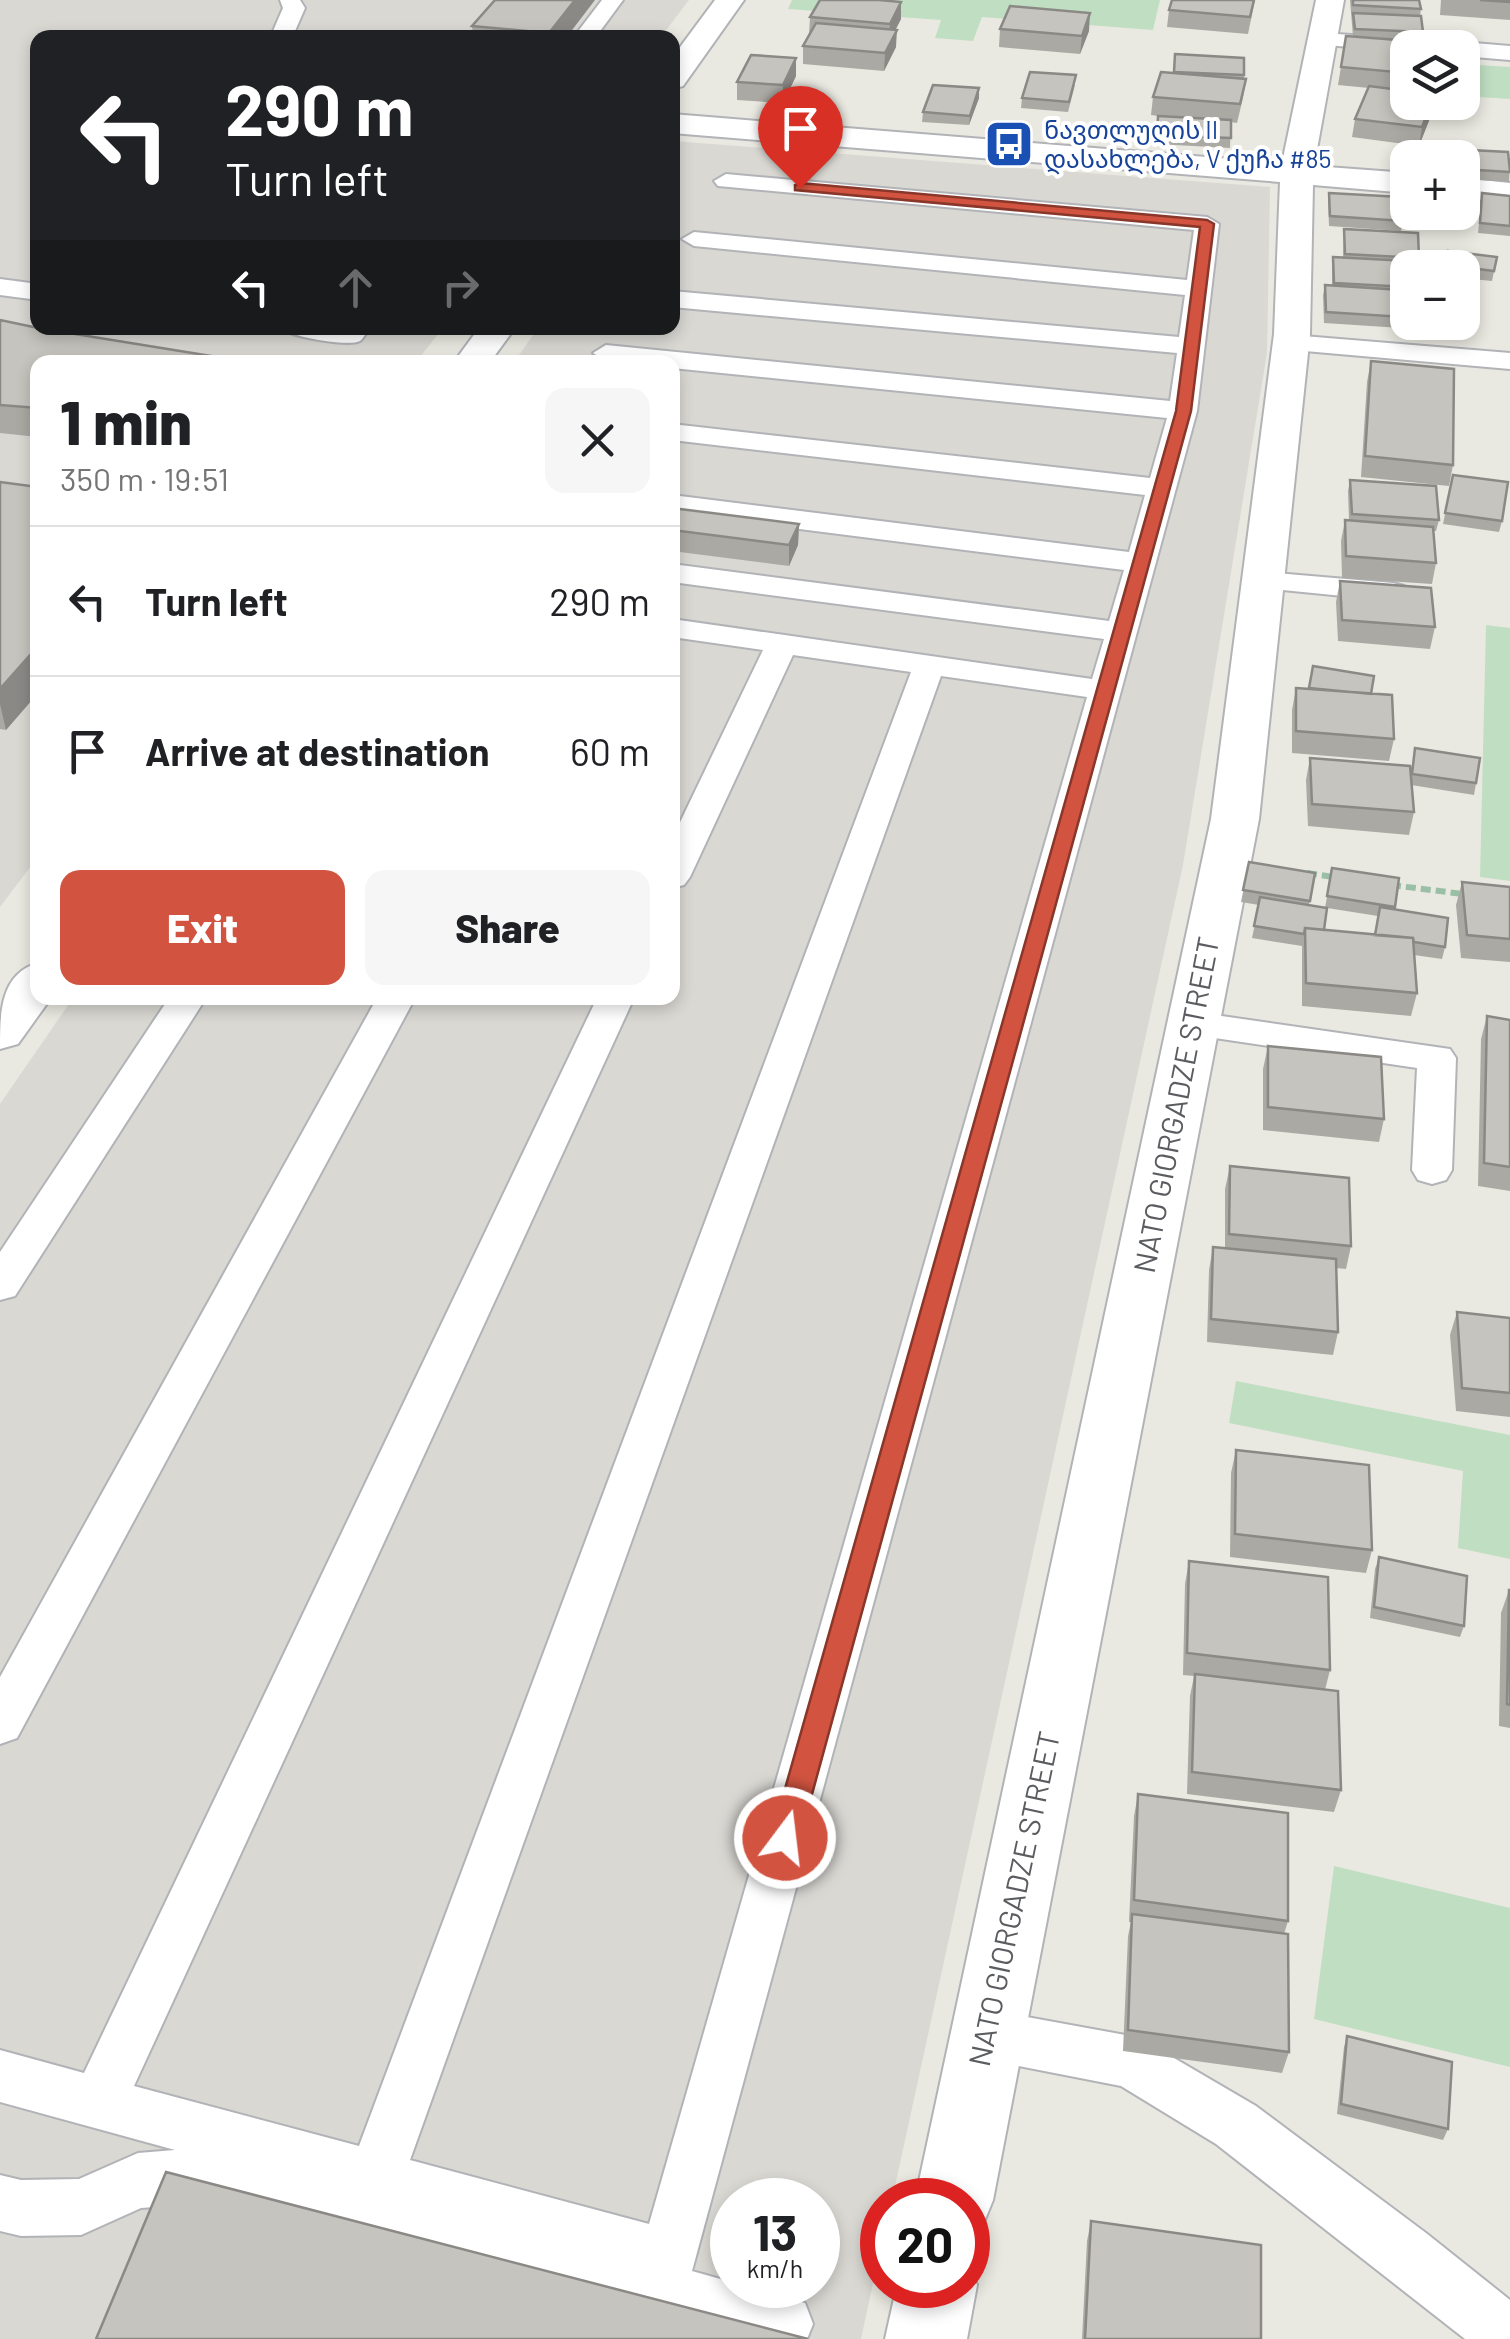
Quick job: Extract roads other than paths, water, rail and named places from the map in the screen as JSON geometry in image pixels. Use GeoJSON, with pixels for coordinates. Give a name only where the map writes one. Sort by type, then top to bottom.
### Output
{"type":"FeatureCollection","features":[{"type":"Feature","properties":{"kind":"street"},"geometry":{"type":"LineString","coordinates":[[680,69],[730,0]]}},
{"type":"Feature","properties":{"kind":"street","name":"NATO GIORGADZE STREET"},"geometry":{"type":"LineString","coordinates":[[959,2178],[1235,819],[1291,342],[1297,171],[1330,0]]}},
{"type":"Feature","properties":{"kind":"street"},"geometry":{"type":"LineString","coordinates":[[680,124],[1390,180]]}},
{"type":"Feature","properties":{"kind":"street"},"geometry":{"type":"LineString","coordinates":[[1480,190],[1510,193]]}},
{"type":"Feature","properties":{"kind":"street"},"geometry":{"type":"LineString","coordinates":[[0,1032],[30,989]]}},
{"type":"Feature","properties":{"kind":"street"},"geometry":{"type":"LineString","coordinates":[[926,2339],[932,2308]]}},
{"type":"Feature","properties":{"kind":"lane"},"geometry":{"type":"LineString","coordinates":[[284,30],[294,8],[290,0]]}},
{"type":"Feature","properties":{"kind":"lane"},"geometry":{"type":"LineString","coordinates":[[589,30],[613,0]]}},
{"type":"Feature","properties":{"kind":"lane"},"geometry":{"type":"LineString","coordinates":[[1323,39],[1390,44]]}},
{"type":"Feature","properties":{"kind":"lane"},"geometry":{"type":"LineString","coordinates":[[1480,50],[1510,53]]}},
{"type":"Feature","properties":{"kind":"lane"},"geometry":{"type":"LineString","coordinates":[[0,2076],[668,2258],[1184,411],[1207,224],[726,181]]}},
{"type":"Feature","properties":{"kind":"lane"},"geometry":{"type":"LineString","coordinates":[[694,239],[1200,289]]}},
{"type":"Feature","properties":{"kind":"lane"},"geometry":{"type":"LineString","coordinates":[[0,287],[30,291]]}},
{"type":"Feature","properties":{"kind":"lane"},"geometry":{"type":"LineString","coordinates":[[680,300],[1193,346]]}},
{"type":"Feature","properties":{"kind":"lane"},"geometry":{"type":"LineString","coordinates":[[1291,342],[1510,361]]}},
{"type":"Feature","properties":{"kind":"lane"},"geometry":{"type":"LineString","coordinates":[[606,353],[626,355]]}},
{"type":"Feature","properties":{"kind":"lane"},"geometry":{"type":"LineString","coordinates":[[680,360],[1184,411]]}},
{"type":"Feature","properties":{"kind":"lane"},"geometry":{"type":"LineString","coordinates":[[680,433],[1162,488]]}},
{"type":"Feature","properties":{"kind":"lane"},"geometry":{"type":"LineString","coordinates":[[680,505],[1141,563]]}},
{"type":"Feature","properties":{"kind":"lane"},"geometry":{"type":"LineString","coordinates":[[680,574],[1122,632]]}},
{"type":"Feature","properties":{"kind":"lane"},"geometry":{"type":"LineString","coordinates":[[1263,581],[1428,595]]}},
{"type":"Feature","properties":{"kind":"lane"},"geometry":{"type":"LineString","coordinates":[[680,629],[1105,690]]}},
{"type":"Feature","properties":{"kind":"lane"},"geometry":{"type":"LineString","coordinates":[[680,860],[782,644]]}},
{"type":"Feature","properties":{"kind":"lane"},"geometry":{"type":"LineString","coordinates":[[375,2179],[929,665]]}},
{"type":"Feature","properties":{"kind":"lane"},"geometry":{"type":"LineString","coordinates":[[0,1286],[182,1005]]}},
{"type":"Feature","properties":{"kind":"lane"},"geometry":{"type":"LineString","coordinates":[[0,1722],[392,1005]]}},
{"type":"Feature","properties":{"kind":"lane"},"geometry":{"type":"LineString","coordinates":[[98,2103],[613,1005]]}},
{"type":"Feature","properties":{"kind":"lane"},"geometry":{"type":"LineString","coordinates":[[1194,1024],[1437,1058],[1432,1170]]}},
{"type":"Feature","properties":{"kind":"lane"},"geometry":{"type":"LineString","coordinates":[[988,2035],[1130,2062],[1146,2071],[1236,2125],[1406,2253],[1510,2338]]}},
{"type":"Feature","properties":{"kind":"lane"},"geometry":{"type":"LineString","coordinates":[[0,2203],[21,2208],[81,2207],[138,2181],[212,2175],[784,2324]]}},
{"type":"Feature","properties":{"kind":"place","name":"ნავთლუღის II დასახლება, V ქუჩა #85"},"geometry":{"type":"Point","coordinates":[1009,144]}}]}
